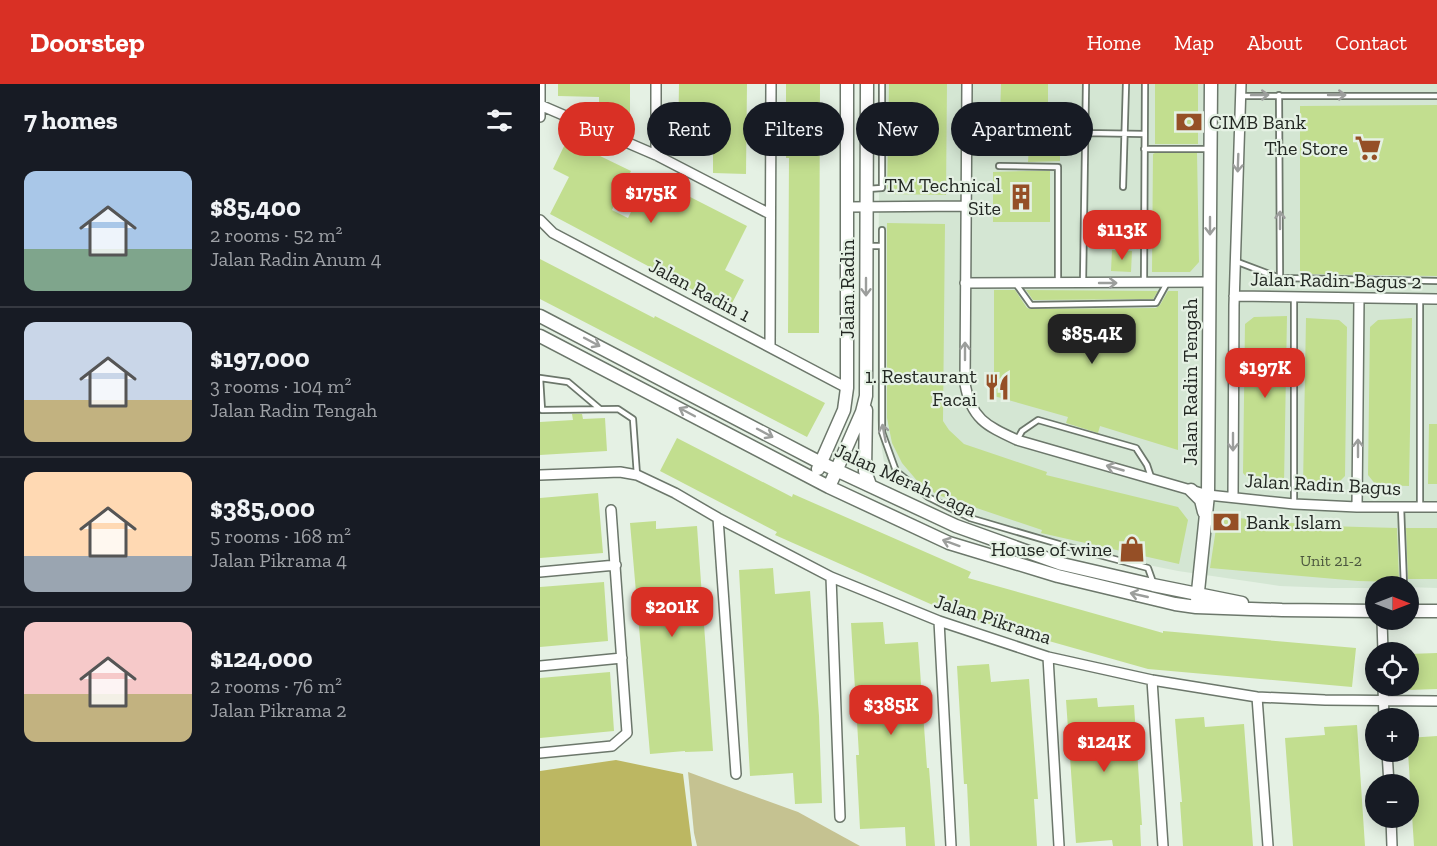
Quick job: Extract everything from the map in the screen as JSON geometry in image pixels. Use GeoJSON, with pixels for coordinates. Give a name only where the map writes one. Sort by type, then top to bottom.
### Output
{"type":"FeatureCollection","features":[{"type":"Feature","properties":{"kind":"street"},"geometry":{"type":"LineString","coordinates":[[540,84],[540,117]]}},
{"type":"Feature","properties":{"kind":"street"},"geometry":{"type":"LineString","coordinates":[[656,84],[656,102]]}},
{"type":"Feature","properties":{"kind":"street"},"geometry":{"type":"LineString","coordinates":[[770,347],[771,84]]}},
{"type":"Feature","properties":{"kind":"street","name":"Jalan Radin"},"geometry":{"type":"LineString","coordinates":[[814,478],[844,410],[847,388],[847,84]]}},
{"type":"Feature","properties":{"kind":"street","name":"Jalan Radin"},"geometry":{"type":"LineString","coordinates":[[829,487],[862,412],[866,396],[867,84]]}},
{"type":"Feature","properties":{"kind":"street","name":"Jalan Radin Bagus"},"geometry":{"type":"LineString","coordinates":[[967,84],[965,384],[968,399],[982,421],[994,430],[1017,440],[1208,495],[1294,504],[1437,507]]}},
{"type":"Feature","properties":{"kind":"street","name":"Jalan Radin Tengah"},"geometry":{"type":"LineString","coordinates":[[1197,601],[1208,495],[1211,84]]}},
{"type":"Feature","properties":{"kind":"street"},"geometry":{"type":"LineString","coordinates":[[1233,497],[1234,296],[1240,84]]}},
{"type":"Feature","properties":{"kind":"street"},"geometry":{"type":"LineString","coordinates":[[540,105],[647,151]]}},
{"type":"Feature","properties":{"kind":"street"},"geometry":{"type":"LineString","coordinates":[[658,156],[770,214]]}},
{"type":"Feature","properties":{"kind":"street"},"geometry":{"type":"LineString","coordinates":[[847,207],[966,206]]}},
{"type":"Feature","properties":{"kind":"street","name":"Jalan Radin 1"},"geometry":{"type":"LineString","coordinates":[[540,220],[553,233],[847,388]]}},
{"type":"Feature","properties":{"kind":"street"},"geometry":{"type":"LineString","coordinates":[[965,283],[1210,282]]}},
{"type":"Feature","properties":{"kind":"street","name":"Jalan Radin Bagus 2"},"geometry":{"type":"LineString","coordinates":[[1234,296],[1437,299]]}},
{"type":"Feature","properties":{"kind":"street"},"geometry":{"type":"LineString","coordinates":[[1357,507],[1359,298]]}},
{"type":"Feature","properties":{"kind":"street","name":"Jalan Merah Caga"},"geometry":{"type":"LineString","coordinates":[[540,316],[821,463],[956,526],[1062,564],[1153,585],[1197,601]]}},
{"type":"Feature","properties":{"kind":"street","name":"Jalan Merah Caga"},"geometry":{"type":"LineString","coordinates":[[540,336],[829,487],[949,543],[1058,576],[1175,604],[1197,601],[1282,610],[1365,611]]}},
{"type":"Feature","properties":{"kind":"street"},"geometry":{"type":"LineString","coordinates":[[866,396],[866,471],[870,485]]}},
{"type":"Feature","properties":{"kind":"street","name":"Jalan Pikrama"},"geometry":{"type":"LineString","coordinates":[[540,475],[620,472],[637,475],[831,577],[939,621],[1047,657],[1152,680],[1257,697],[1437,701]]}},
{"type":"Feature","properties":{"kind":"street"},"geometry":{"type":"LineString","coordinates":[[1191,490],[1201,500],[1206,519]]}},
{"type":"Feature","properties":{"kind":"street"},"geometry":{"type":"LineString","coordinates":[[540,753],[612,746],[627,733],[611,510]]}},
{"type":"Feature","properties":{"kind":"street"},"geometry":{"type":"LineString","coordinates":[[718,518],[736,774]]}},
{"type":"Feature","properties":{"kind":"street"},"geometry":{"type":"LineString","coordinates":[[540,572],[616,565]]}},
{"type":"Feature","properties":{"kind":"street"},"geometry":{"type":"LineString","coordinates":[[831,577],[840,817]]}},
{"type":"Feature","properties":{"kind":"street"},"geometry":{"type":"LineString","coordinates":[[1419,611],[1437,611]]}},
{"type":"Feature","properties":{"kind":"street"},"geometry":{"type":"LineString","coordinates":[[939,621],[951,846]]}},
{"type":"Feature","properties":{"kind":"street"},"geometry":{"type":"LineString","coordinates":[[1047,657],[1059,846]]}},
{"type":"Feature","properties":{"kind":"street"},"geometry":{"type":"LineString","coordinates":[[540,666],[622,658]]}},
{"type":"Feature","properties":{"kind":"street"},"geometry":{"type":"LineString","coordinates":[[1152,680],[1163,846]]}},
{"type":"Feature","properties":{"kind":"street"},"geometry":{"type":"LineString","coordinates":[[1383,696],[1383,708]]}},
{"type":"Feature","properties":{"kind":"street"},"geometry":{"type":"LineString","coordinates":[[1257,697],[1268,846]]}},
{"type":"Feature","properties":{"kind":"street"},"geometry":{"type":"LineString","coordinates":[[1391,828],[1392,846]]}},
{"type":"Feature","properties":{"kind":"lane"},"geometry":{"type":"LineString","coordinates":[[867,189],[882,188],[882,84]]}},
{"type":"Feature","properties":{"kind":"lane"},"geometry":{"type":"LineString","coordinates":[[1086,84],[1086,102]]}},
{"type":"Feature","properties":{"kind":"lane"},"geometry":{"type":"LineString","coordinates":[[1123,187],[1126,84]]}},
{"type":"Feature","properties":{"kind":"lane"},"geometry":{"type":"LineString","coordinates":[[1144,84],[1144,283]]}},
{"type":"Feature","properties":{"kind":"lane"},"geometry":{"type":"LineString","coordinates":[[1279,95],[1280,278]]}},
{"type":"Feature","properties":{"kind":"lane"},"geometry":{"type":"LineString","coordinates":[[1241,96],[1437,96]]}},
{"type":"Feature","properties":{"kind":"lane"},"geometry":{"type":"LineString","coordinates":[[1093,133],[1144,134]]}},
{"type":"Feature","properties":{"kind":"lane"},"geometry":{"type":"LineString","coordinates":[[1144,149],[1211,149]]}},
{"type":"Feature","properties":{"kind":"lane"},"geometry":{"type":"LineString","coordinates":[[1083,283],[1085,156]]}},
{"type":"Feature","properties":{"kind":"lane"},"geometry":{"type":"LineString","coordinates":[[999,166],[1058,167],[1058,283]]}},
{"type":"Feature","properties":{"kind":"lane"},"geometry":{"type":"LineString","coordinates":[[882,230],[882,432],[896,471],[928,496],[970,518],[1148,568],[1153,585]]}},
{"type":"Feature","properties":{"kind":"lane"},"geometry":{"type":"LineString","coordinates":[[867,246],[882,246]]}},
{"type":"Feature","properties":{"kind":"lane"},"geometry":{"type":"LineString","coordinates":[[1235,261],[1280,278],[1437,281]]}},
{"type":"Feature","properties":{"kind":"lane"},"geometry":{"type":"LineString","coordinates":[[1015,282],[1031,305],[1156,303],[1167,283]]}},
{"type":"Feature","properties":{"kind":"lane"},"geometry":{"type":"LineString","coordinates":[[1294,297],[1294,504]]}},
{"type":"Feature","properties":{"kind":"lane"},"geometry":{"type":"LineString","coordinates":[[1420,299],[1420,507]]}},
{"type":"Feature","properties":{"kind":"lane"},"geometry":{"type":"LineString","coordinates":[[600,409],[568,382],[540,378],[542,410],[618,409],[633,419],[637,475]]}},
{"type":"Feature","properties":{"kind":"lane"},"geometry":{"type":"LineString","coordinates":[[1017,440],[1022,431],[1038,420],[1136,448],[1152,478]]}},
{"type":"Feature","properties":{"kind":"lane"},"geometry":{"type":"LineString","coordinates":[[1401,507],[1404,576]]}},
{"type":"Feature","properties":{"kind":"shaded area"},"geometry":{"type":"Polygon","coordinates":[[[880,84],[1437,84],[1437,588],[1419,587],[1419,576],[1365,576],[1365,588],[1332,588],[1280,586],[1178,571],[1059,547],[930,501],[898,480],[884,462],[877,420],[879,156],[939,156],[939,102],[880,102],[880,84]]]}},
{"type":"Feature","properties":{"kind":"shaded area"},"geometry":{"type":"Polygon","coordinates":[[[616,760],[683,774],[692,846],[540,846],[540,771],[616,760]]]}},
{"type":"Feature","properties":{"kind":"shaded area"},"geometry":{"type":"Polygon","coordinates":[[[688,772],[798,812],[860,846],[697,846],[688,772]]]}},
{"type":"Feature","properties":{"kind":"building"},"geometry":{"type":"Polygon","coordinates":[[[558,84],[630,84],[630,102],[599,102],[599,97],[558,96],[558,84]]]}},
{"type":"Feature","properties":{"kind":"building"},"geometry":{"type":"Polygon","coordinates":[[[679,84],[747,84],[747,102],[743,102],[743,156],[746,156],[746,174],[713,173],[713,156],[731,156],[731,102],[679,102],[679,84]]]}},
{"type":"Feature","properties":{"kind":"building"},"geometry":{"type":"Polygon","coordinates":[[[786,84],[820,84],[820,102],[786,102],[786,84]]]}},
{"type":"Feature","properties":{"kind":"building"},"geometry":{"type":"Polygon","coordinates":[[[889,84],[947,84],[946,195],[887,194],[888,156],[939,156],[939,102],[889,102],[889,84]]]}},
{"type":"Feature","properties":{"kind":"building"},"geometry":{"type":"Polygon","coordinates":[[[1001,84],[1048,84],[1048,102],[1000,102],[1001,84]]]}},
{"type":"Feature","properties":{"kind":"building"},"geometry":{"type":"Polygon","coordinates":[[[1155,84],[1198,84],[1198,144],[1155,144],[1155,84]]]}},
{"type":"Feature","properties":{"kind":"building","name":"The Store"},"geometry":{"type":"Polygon","coordinates":[[[1437,105],[1437,276],[1300,274],[1300,106],[1437,105]]]}},
{"type":"Feature","properties":{"kind":"building"},"geometry":{"type":"Polygon","coordinates":[[[1197,153],[1199,262],[1190,272],[1152,272],[1153,154],[1197,153]]]}},
{"type":"Feature","properties":{"kind":"building"},"geometry":{"type":"Polygon","coordinates":[[[559,156],[600,156],[631,171],[612,210],[628,218],[649,176],[747,226],[725,270],[744,280],[729,309],[550,214],[569,177],[553,169],[559,156]]]}},
{"type":"Feature","properties":{"kind":"building"},"geometry":{"type":"Polygon","coordinates":[[[786,156],[820,156],[819,333],[788,333],[789,158],[786,156]]]}},
{"type":"Feature","properties":{"kind":"building"},"geometry":{"type":"Polygon","coordinates":[[[1028,156],[1060,156],[1060,161],[1028,162],[1028,156]]]}},
{"type":"Feature","properties":{"kind":"building","name":"TM Technical Site"},"geometry":{"type":"Polygon","coordinates":[[[1050,171],[1050,222],[993,222],[993,172],[1050,171]]]}},
{"type":"Feature","properties":{"kind":"building"},"geometry":{"type":"Polygon","coordinates":[[[887,223],[945,224],[943,421],[949,430],[964,444],[1047,472],[1046,475],[1178,507],[1188,520],[1179,564],[1041,533],[1042,530],[938,495],[919,483],[902,463],[892,443],[887,418],[887,223]]]}},
{"type":"Feature","properties":{"kind":"building"},"geometry":{"type":"Polygon","coordinates":[[[1112,250],[1132,251],[1131,272],[1111,271],[1112,250]]]}},
{"type":"Feature","properties":{"kind":"building"},"geometry":{"type":"Polygon","coordinates":[[[540,259],[825,403],[807,437],[540,299],[540,259]]]}},
{"type":"Feature","properties":{"kind":"building"},"geometry":{"type":"Polygon","coordinates":[[[994,290],[1015,290],[1027,308],[1031,309],[1156,308],[1168,291],[1178,291],[1178,450],[1100,426],[1098,433],[1066,423],[1068,417],[994,396],[994,290]]]}},
{"type":"Feature","properties":{"kind":"building"},"geometry":{"type":"Polygon","coordinates":[[[1026,290],[1158,291],[1153,299],[1033,300],[1026,290]]]}},
{"type":"Feature","properties":{"kind":"building"},"geometry":{"type":"Polygon","coordinates":[[[1287,316],[1284,484],[1251,482],[1243,473],[1245,324],[1254,317],[1287,316]]]}},
{"type":"Feature","properties":{"kind":"building"},"geometry":{"type":"Polygon","coordinates":[[[1306,318],[1339,320],[1347,327],[1345,476],[1336,485],[1303,486],[1306,318]]]}},
{"type":"Feature","properties":{"kind":"building"},"geometry":{"type":"Polygon","coordinates":[[[1412,318],[1409,486],[1376,485],[1368,475],[1370,327],[1378,320],[1412,318]]]}},
{"type":"Feature","properties":{"kind":"building"},"geometry":{"type":"Polygon","coordinates":[[[572,414],[582,414],[583,419],[605,418],[607,451],[540,455],[540,422],[573,420],[572,414]]]}},
{"type":"Feature","properties":{"kind":"building"},"geometry":{"type":"Polygon","coordinates":[[[1429,424],[1437,424],[1437,484],[1428,484],[1429,424]]]}},
{"type":"Feature","properties":{"kind":"building"},"geometry":{"type":"Polygon","coordinates":[[[677,438],[792,497],[793,494],[971,572],[968,578],[1163,633],[1163,631],[1356,648],[1352,687],[1148,669],[953,614],[775,535],[777,532],[660,471],[677,438]]]}},
{"type":"Feature","properties":{"kind":"building"},"geometry":{"type":"Polygon","coordinates":[[[598,493],[603,553],[540,558],[540,498],[598,493]]]}},
{"type":"Feature","properties":{"kind":"building"},"geometry":{"type":"Polygon","coordinates":[[[1227,517],[1326,526],[1397,528],[1399,576],[1365,576],[1365,581],[1358,581],[1210,568],[1217,522],[1227,517]]]}},
{"type":"Feature","properties":{"kind":"building"},"geometry":{"type":"Polygon","coordinates":[[[656,521],[656,529],[697,526],[713,751],[650,754],[630,523],[656,521]]]}},
{"type":"Feature","properties":{"kind":"building"},"geometry":{"type":"Polygon","coordinates":[[[1406,528],[1437,528],[1437,579],[1419,579],[1419,576],[1408,576],[1406,528]]]}},
{"type":"Feature","properties":{"kind":"building"},"geometry":{"type":"Polygon","coordinates":[[[773,568],[775,594],[810,591],[819,716],[822,803],[795,804],[793,773],[750,776],[739,570],[773,568]]]}},
{"type":"Feature","properties":{"kind":"building"},"geometry":{"type":"Polygon","coordinates":[[[604,582],[608,641],[540,647],[540,587],[604,582]]]}},
{"type":"Feature","properties":{"kind":"building"},"geometry":{"type":"Polygon","coordinates":[[[883,622],[885,644],[918,642],[935,846],[906,846],[905,827],[860,829],[856,755],[859,755],[851,623],[883,622]]]}},
{"type":"Feature","properties":{"kind":"building"},"geometry":{"type":"Polygon","coordinates":[[[1437,653],[1437,689],[1419,690],[1419,654],[1437,653]]]}},
{"type":"Feature","properties":{"kind":"building"},"geometry":{"type":"Polygon","coordinates":[[[989,664],[991,682],[1029,679],[1038,799],[1034,799],[1037,846],[970,846],[957,666],[989,664]]]}},
{"type":"Feature","properties":{"kind":"building"},"geometry":{"type":"Polygon","coordinates":[[[610,672],[614,731],[540,738],[540,678],[610,672]]]}},
{"type":"Feature","properties":{"kind":"building"},"geometry":{"type":"Polygon","coordinates":[[[1097,698],[1098,707],[1134,705],[1142,825],[1140,825],[1141,846],[1113,846],[1112,840],[1076,843],[1066,700],[1097,698]]]}},
{"type":"Feature","properties":{"kind":"building"},"geometry":{"type":"Polygon","coordinates":[[[1204,717],[1205,727],[1244,724],[1253,846],[1183,846],[1175,719],[1204,717]]]}},
{"type":"Feature","properties":{"kind":"building"},"geometry":{"type":"Polygon","coordinates":[[[1357,725],[1365,846],[1293,846],[1285,738],[1325,735],[1324,727],[1357,725]]]}},
{"type":"Feature","properties":{"kind":"building"},"geometry":{"type":"Polygon","coordinates":[[[1437,736],[1437,846],[1414,846],[1413,828],[1419,828],[1419,774],[1409,774],[1409,762],[1419,762],[1419,737],[1437,736]]]}},
{"type":"Feature","properties":{"kind":"place","name":"CIMB Bank"},"geometry":{"type":"Point","coordinates":[1189,122]}},
{"type":"Feature","properties":{"kind":"place","name":"The Store"},"geometry":{"type":"Point","coordinates":[1368,148]}},
{"type":"Feature","properties":{"kind":"place","name":"TM Technical Site"},"geometry":{"type":"Point","coordinates":[1021,197]}},
{"type":"Feature","properties":{"kind":"place","name":"1. Restaurant Facai"},"geometry":{"type":"Point","coordinates":[997,387]}},
{"type":"Feature","properties":{"kind":"place","name":"Bank Islam"},"geometry":{"type":"Point","coordinates":[1226,522]}},
{"type":"Feature","properties":{"kind":"place","name":"House of wine"},"geometry":{"type":"Point","coordinates":[1132,549]}}]}
